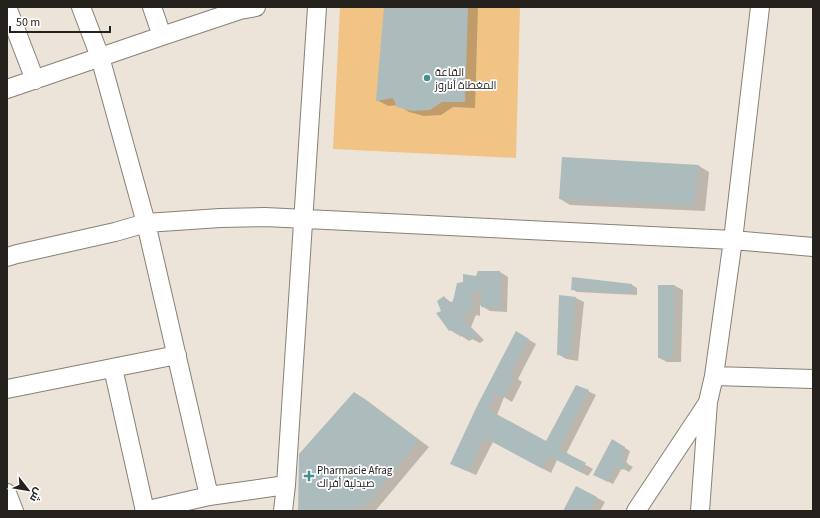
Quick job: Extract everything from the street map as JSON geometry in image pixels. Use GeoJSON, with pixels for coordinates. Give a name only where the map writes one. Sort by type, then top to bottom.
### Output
{"type":"FeatureCollection","features":[{"type":"Feature","properties":{"kind":"street"},"geometry":{"type":"LineString","coordinates":[[7,7],[34,80]]}},
{"type":"Feature","properties":{"kind":"street"},"geometry":{"type":"LineString","coordinates":[[81,7],[100,57],[146,223],[208,496]]}},
{"type":"Feature","properties":{"kind":"street"},"geometry":{"type":"LineString","coordinates":[[152,7],[162,36]]}},
{"type":"Feature","properties":{"kind":"street"},"geometry":{"type":"LineString","coordinates":[[7,89],[162,36],[219,12],[256,7]]}},
{"type":"Feature","properties":{"kind":"street"},"geometry":{"type":"LineString","coordinates":[[283,511],[286,485],[317,7]]}},
{"type":"Feature","properties":{"kind":"street"},"geometry":{"type":"LineString","coordinates":[[700,511],[708,402],[714,376],[733,240],[760,7]]}},
{"type":"Feature","properties":{"kind":"street"},"geometry":{"type":"LineString","coordinates":[[7,257],[146,223],[220,218],[265,217],[733,240],[813,247]]}},
{"type":"Feature","properties":{"kind":"street"},"geometry":{"type":"LineString","coordinates":[[7,389],[177,355]]}},
{"type":"Feature","properties":{"kind":"street"},"geometry":{"type":"LineString","coordinates":[[113,368],[144,511],[208,496],[286,485]]}},
{"type":"Feature","properties":{"kind":"street"},"geometry":{"type":"LineString","coordinates":[[714,376],[813,379]]}},
{"type":"Feature","properties":{"kind":"street"},"geometry":{"type":"LineString","coordinates":[[636,511],[708,402]]}},
{"type":"Feature","properties":{"kind":"street"},"geometry":{"type":"LineString","coordinates":[[7,493],[14,511]]}},
{"type":"Feature","properties":{"kind":"shaded area","name":"القاعة المغطاة أناروز"},"geometry":{"type":"Polygon","coordinates":[[[340,7],[520,7],[516,158],[333,149],[340,7]]]}},
{"type":"Feature","properties":{"kind":"building"},"geometry":{"type":"Polygon","coordinates":[[[384,7],[468,7],[465,102],[442,102],[430,110],[412,111],[397,107],[393,98],[376,101],[384,7]]]}},
{"type":"Feature","properties":{"kind":"building"},"geometry":{"type":"Polygon","coordinates":[[[562,157],[699,165],[694,206],[559,199],[562,157]]]}},
{"type":"Feature","properties":{"kind":"building"},"geometry":{"type":"Polygon","coordinates":[[[478,271],[500,271],[500,308],[481,307],[482,292],[473,291],[472,312],[468,312],[464,321],[477,335],[471,340],[464,334],[460,337],[456,329],[449,331],[436,313],[441,311],[437,301],[444,296],[449,303],[453,301],[457,283],[463,282],[463,274],[476,276],[478,271]]]}},
{"type":"Feature","properties":{"kind":"building"},"geometry":{"type":"Polygon","coordinates":[[[572,277],[632,284],[632,293],[571,290],[572,277]]]}},
{"type":"Feature","properties":{"kind":"building"},"geometry":{"type":"Polygon","coordinates":[[[658,285],[675,285],[673,358],[658,358],[658,285]]]}},
{"type":"Feature","properties":{"kind":"building"},"geometry":{"type":"Polygon","coordinates":[[[559,295],[576,297],[570,357],[557,355],[559,295]]]}},
{"type":"Feature","properties":{"kind":"building"},"geometry":{"type":"Polygon","coordinates":[[[516,331],[529,339],[510,374],[515,376],[504,398],[495,394],[489,410],[546,441],[576,385],[589,390],[559,449],[586,463],[580,472],[549,456],[543,469],[485,438],[467,471],[450,464],[478,404],[516,331]]]}},
{"type":"Feature","properties":{"kind":"building"},"geometry":{"type":"Polygon","coordinates":[[[354,392],[419,440],[366,505],[342,511],[298,511],[299,454],[354,392]]]}},
{"type":"Feature","properties":{"kind":"building"},"geometry":{"type":"Polygon","coordinates":[[[612,439],[625,447],[621,460],[628,463],[623,470],[616,466],[608,482],[593,475],[612,439]]]}},
{"type":"Feature","properties":{"kind":"building"},"geometry":{"type":"Polygon","coordinates":[[[576,486],[597,497],[589,511],[563,511],[576,486]]]}},
{"type":"Feature","properties":{"kind":"place","name":"القاعة المغطاة أناروز"},"geometry":{"type":"Point","coordinates":[427,78]}},
{"type":"Feature","properties":{"kind":"place","name":"Pharmacie Afrag صيدلية أفراك"},"geometry":{"type":"Point","coordinates":[309,476]}}]}
